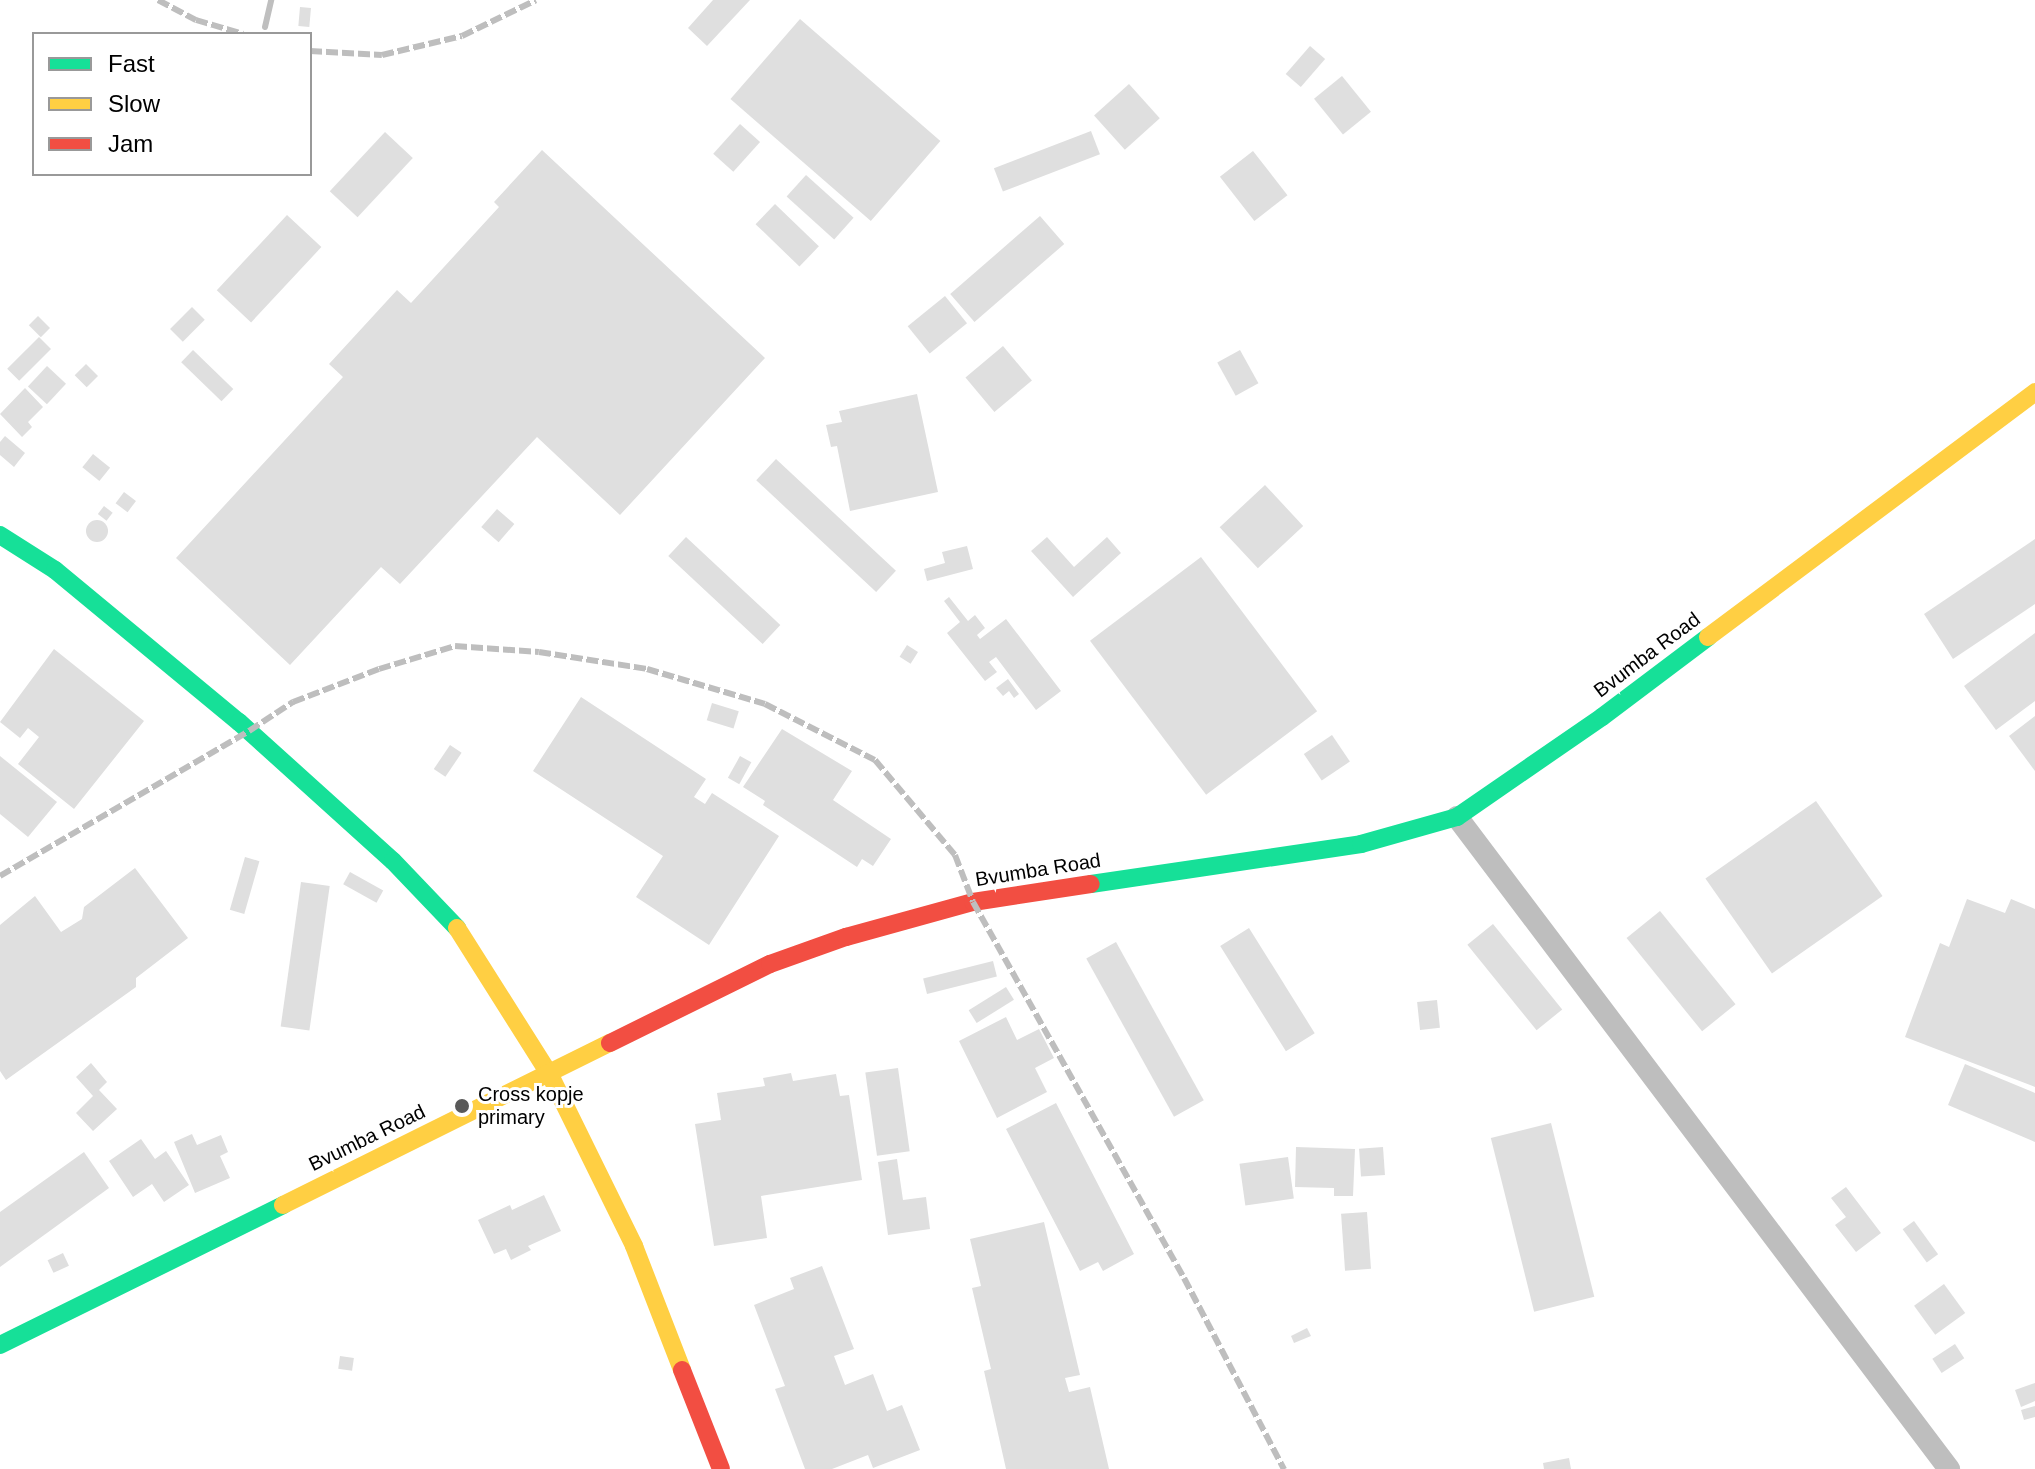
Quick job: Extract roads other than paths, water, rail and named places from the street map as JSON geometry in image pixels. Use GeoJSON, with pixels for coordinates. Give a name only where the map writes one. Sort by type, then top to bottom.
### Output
{"type":"FeatureCollection","features":[{"type":"Feature","properties":{"kind":"street","name":"Bvumba Road"},"geometry":{"type":"LineString","coordinates":[[0,1345],[550,1075],[723,984],[846,937],[973,902],[1361,844],[1457,817],[1614,707],[2035,392]]}},
{"type":"Feature","properties":{"kind":"street"},"geometry":{"type":"LineString","coordinates":[[0,535],[55,570],[239,722],[436,903],[468,942],[550,1075],[634,1246],[721,1469]]}},
{"type":"Feature","properties":{"kind":"street"},"geometry":{"type":"LineString","coordinates":[[1457,817],[1949,1469]]}},
{"type":"Feature","properties":{"kind":"waterway"},"geometry":{"type":"LineString","coordinates":[[265,27],[271,0]]}},
{"type":"Feature","properties":{"kind":"railway"},"geometry":{"type":"LineString","coordinates":[[158,0],[196,20],[236,32]]}},
{"type":"Feature","properties":{"kind":"railway"},"geometry":{"type":"LineString","coordinates":[[312,51],[382,55],[462,36],[536,0]]}},
{"type":"Feature","properties":{"kind":"railway"},"geometry":{"type":"LineString","coordinates":[[0,876],[249,731],[293,702],[379,669],[455,646],[539,652],[647,669],[765,704],[875,760],[955,855],[973,902],[1184,1278],[1284,1469]]}},
{"type":"Feature","properties":{"kind":"place","name":"Cross kopje primary"},"geometry":{"type":"Point","coordinates":[462,1106]}}]}
